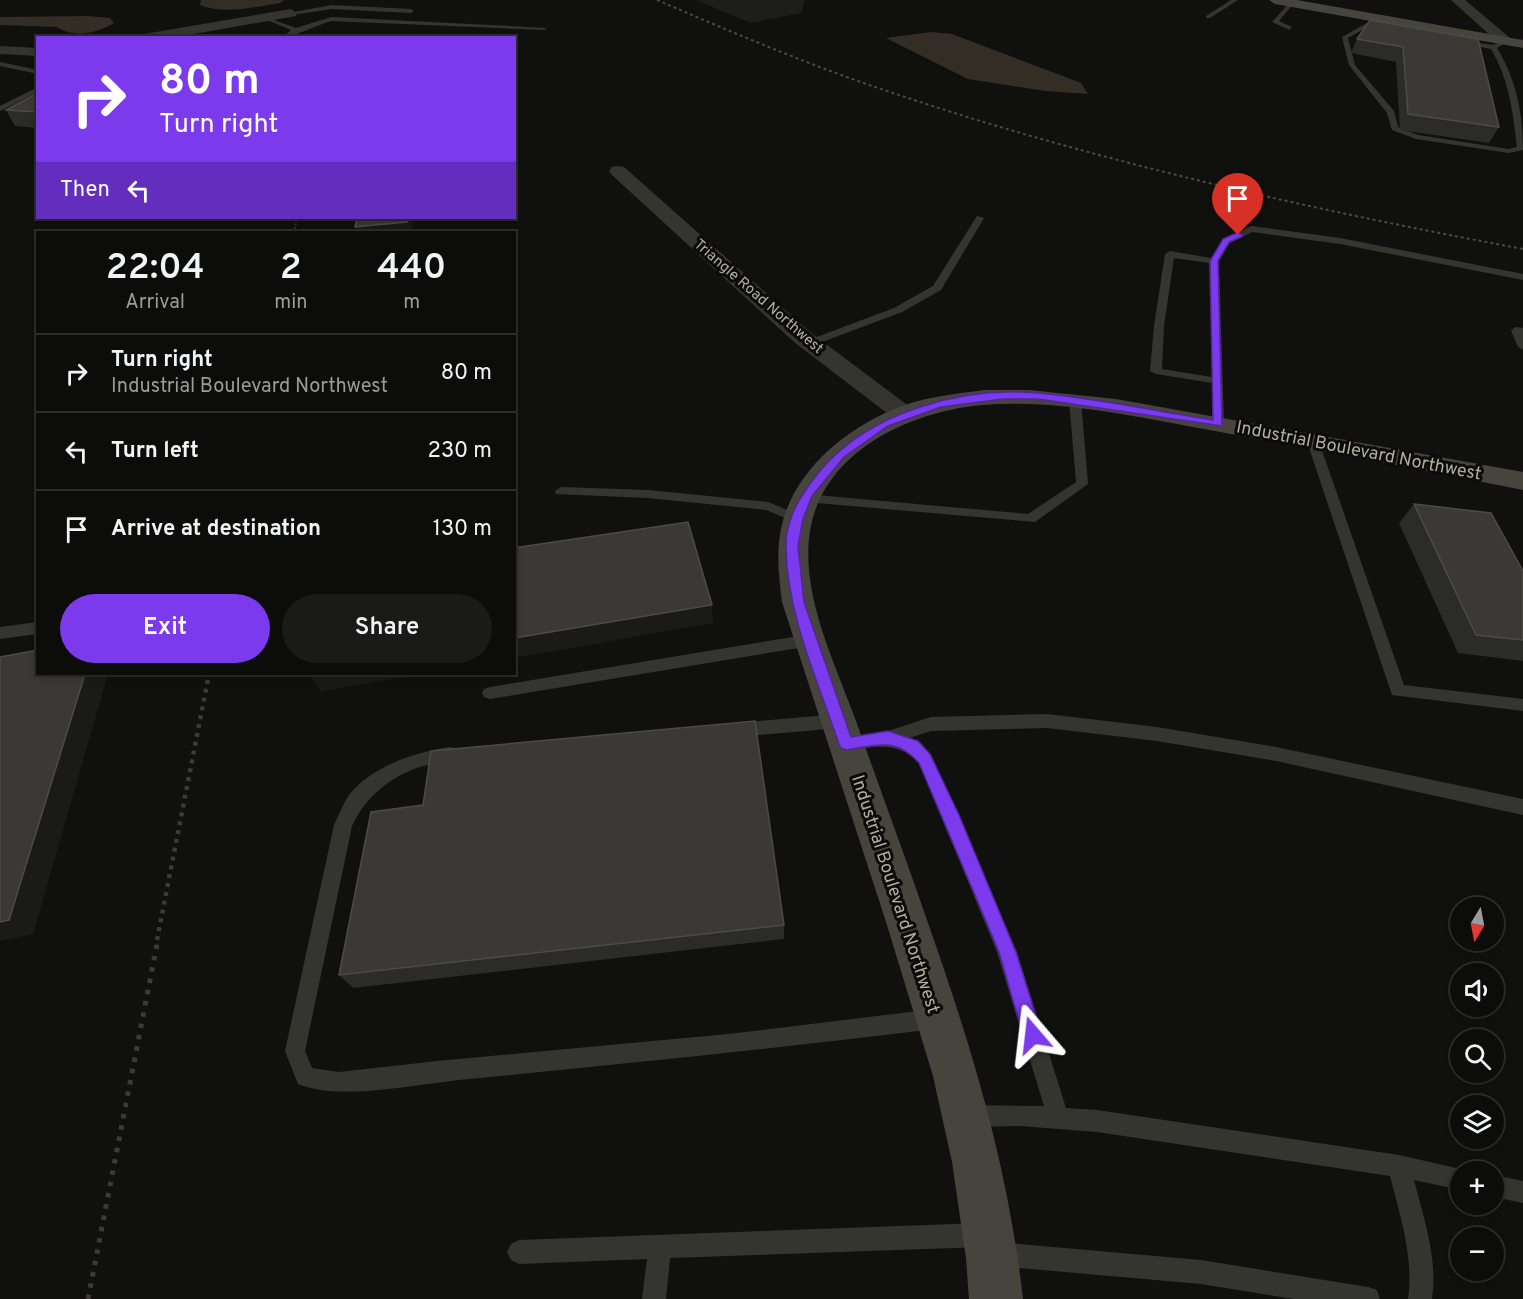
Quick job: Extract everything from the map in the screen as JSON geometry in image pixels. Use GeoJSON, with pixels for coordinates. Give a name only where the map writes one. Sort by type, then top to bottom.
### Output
{"type":"FeatureCollection","features":[{"type":"Feature","properties":{"kind":"street"},"geometry":{"type":"LineString","coordinates":[[1275,0],[1499,44],[1523,44]]}},
{"type":"Feature","properties":{"kind":"street"},"geometry":{"type":"LineString","coordinates":[[1457,0],[1493,31],[1499,44]]}},
{"type":"Feature","properties":{"kind":"street"},"geometry":{"type":"LineString","coordinates":[[156,36],[291,13]]}},
{"type":"Feature","properties":{"kind":"street"},"geometry":{"type":"LineString","coordinates":[[1493,31],[1523,32]]}},
{"type":"Feature","properties":{"kind":"street"},"geometry":{"type":"LineString","coordinates":[[0,50],[36,52]]}},
{"type":"Feature","properties":{"kind":"street","name":"Triangle Road Northwest"},"geometry":{"type":"LineString","coordinates":[[618,171],[810,343],[905,415]]}},
{"type":"Feature","properties":{"kind":"street","name":"Industrial Boulevard Northwest"},"geometry":{"type":"LineString","coordinates":[[996,1299],[976,1162],[956,1076],[798,602],[793,573],[792,546],[801,509],[822,473],[840,454],[861,438],[905,415],[939,404],[970,399],[1038,396],[1218,424],[1523,481]]}},
{"type":"Feature","properties":{"kind":"lane"},"geometry":{"type":"LineString","coordinates":[[1208,17],[1235,0]]}},
{"type":"Feature","properties":{"kind":"lane"},"geometry":{"type":"LineString","coordinates":[[1290,28],[1275,22],[1293,2]]}},
{"type":"Feature","properties":{"kind":"lane"},"geometry":{"type":"LineString","coordinates":[[291,13],[332,7],[411,11]]}},
{"type":"Feature","properties":{"kind":"lane"},"geometry":{"type":"LineString","coordinates":[[265,17],[296,30]]}},
{"type":"Feature","properties":{"kind":"lane"},"geometry":{"type":"LineString","coordinates":[[288,36],[296,30],[331,19],[543,28]]}},
{"type":"Feature","properties":{"kind":"lane"},"geometry":{"type":"LineString","coordinates":[[1367,26],[1499,44],[1517,113],[1521,148],[1509,151],[1416,137],[1395,128],[1391,113],[1352,65],[1345,37],[1367,26]]}},
{"type":"Feature","properties":{"kind":"lane"},"geometry":{"type":"LineString","coordinates":[[9,64],[36,52]]}},
{"type":"Feature","properties":{"kind":"lane"},"geometry":{"type":"LineString","coordinates":[[0,64],[9,64],[36,71]]}},
{"type":"Feature","properties":{"kind":"lane"},"geometry":{"type":"LineString","coordinates":[[0,110],[36,90]]}},
{"type":"Feature","properties":{"kind":"lane"},"geometry":{"type":"LineString","coordinates":[[810,343],[898,310],[937,288],[980,218]]}},
{"type":"Feature","properties":{"kind":"lane"},"geometry":{"type":"LineString","coordinates":[[1218,424],[1214,261],[1226,241],[1251,229],[1340,241],[1523,277]]}},
{"type":"Feature","properties":{"kind":"lane"},"geometry":{"type":"LineString","coordinates":[[1214,261],[1170,254],[1158,326],[1156,370],[1218,381]]}},
{"type":"Feature","properties":{"kind":"lane"},"geometry":{"type":"LineString","coordinates":[[1523,331],[1516,330],[1523,347]]}},
{"type":"Feature","properties":{"kind":"lane"},"geometry":{"type":"LineString","coordinates":[[561,491],[648,494],[801,509],[1030,519],[1082,484],[1075,400]]}},
{"type":"Feature","properties":{"kind":"lane"},"geometry":{"type":"LineString","coordinates":[[1313,442],[1398,691],[1523,705]]}},
{"type":"Feature","properties":{"kind":"lane"},"geometry":{"type":"LineString","coordinates":[[0,633],[36,628]]}},
{"type":"Feature","properties":{"kind":"lane"},"geometry":{"type":"LineString","coordinates":[[489,693],[811,640]]}},
{"type":"Feature","properties":{"kind":"lane"},"geometry":{"type":"LineString","coordinates":[[888,738],[931,724],[1047,721],[1158,734],[1276,754],[1523,807]]}},
{"type":"Feature","properties":{"kind":"lane"},"geometry":{"type":"LineString","coordinates":[[722,731],[842,732],[888,738],[913,746],[925,759],[934,775],[1007,952],[1058,1118]]}},
{"type":"Feature","properties":{"kind":"lane"},"geometry":{"type":"LineString","coordinates":[[474,751],[428,756],[404,764],[358,798],[343,825],[295,1051],[305,1077],[339,1083],[437,1071],[728,1044],[938,1019]]}},
{"type":"Feature","properties":{"kind":"lane"},"geometry":{"type":"LineString","coordinates":[[965,1116],[1020,1115],[1097,1120],[1399,1166],[1450,1177]]}},
{"type":"Feature","properties":{"kind":"lane"},"geometry":{"type":"LineString","coordinates":[[1399,1166],[1418,1244],[1423,1288],[1420,1299]]}},
{"type":"Feature","properties":{"kind":"lane"},"geometry":{"type":"LineString","coordinates":[[1504,1188],[1523,1192]]}},
{"type":"Feature","properties":{"kind":"lane"},"geometry":{"type":"LineString","coordinates":[[519,1252],[660,1246],[989,1244],[1201,1272],[1368,1299]]}},
{"type":"Feature","properties":{"kind":"lane"},"geometry":{"type":"LineString","coordinates":[[654,1299],[660,1246]]}},
{"type":"Feature","properties":{"kind":"path"},"geometry":{"type":"LineString","coordinates":[[88,1299],[209,675]]}},
{"type":"Feature","properties":{"kind":"shaded area"},"geometry":{"type":"Polygon","coordinates":[[[201,0],[284,0],[280,3],[229,10],[200,5],[201,0]]]}},
{"type":"Feature","properties":{"kind":"shaded area"},"geometry":{"type":"Polygon","coordinates":[[[696,0],[805,0],[801,13],[751,23],[696,0]]]}},
{"type":"Feature","properties":{"kind":"shaded area"},"geometry":{"type":"Polygon","coordinates":[[[0,17],[110,18],[114,23],[100,30],[78,34],[57,27],[0,25],[0,17]]]}},
{"type":"Feature","properties":{"kind":"shaded area"},"geometry":{"type":"Polygon","coordinates":[[[931,32],[952,34],[1081,83],[1088,94],[1045,91],[968,79],[886,38],[931,32]]]}},
{"type":"Feature","properties":{"kind":"building"},"geometry":{"type":"Polygon","coordinates":[[[1370,20],[1478,39],[1499,127],[1408,114],[1403,47],[1357,39],[1370,20]]]}},
{"type":"Feature","properties":{"kind":"building"},"geometry":{"type":"Polygon","coordinates":[[[36,94],[36,112],[6,110],[36,94]]]}},
{"type":"Feature","properties":{"kind":"building"},"geometry":{"type":"Polygon","coordinates":[[[357,219],[408,219],[407,222],[355,227],[357,219]]]}},
{"type":"Feature","properties":{"kind":"building"},"geometry":{"type":"Polygon","coordinates":[[[1414,504],[1491,513],[1523,571],[1523,640],[1476,635],[1414,504]]]}},
{"type":"Feature","properties":{"kind":"building"},"geometry":{"type":"Polygon","coordinates":[[[688,522],[712,605],[516,638],[516,548],[688,522]]]}},
{"type":"Feature","properties":{"kind":"building"},"geometry":{"type":"Polygon","coordinates":[[[36,650],[36,675],[85,675],[9,920],[0,922],[0,657],[36,650]]]}},
{"type":"Feature","properties":{"kind":"building"},"geometry":{"type":"Polygon","coordinates":[[[755,721],[784,925],[339,975],[371,812],[423,805],[431,751],[755,721]]]}},
{"type":"Feature","properties":{"kind":"railway"},"geometry":{"type":"LineString","coordinates":[[657,0],[830,71],[1019,133],[1270,197],[1523,249]]}},
{"type":"Feature","properties":{"kind":"route"},"geometry":{"type":"LineString","coordinates":[[1033,1035],[1007,952],[951,815],[925,759],[913,746],[888,738],[846,744],[798,602],[793,573],[792,546],[797,519],[807,495],[822,473],[840,454],[885,424],[939,404],[1003,396],[1038,396],[1218,424],[1214,261],[1226,241],[1238,235]]}}]}
